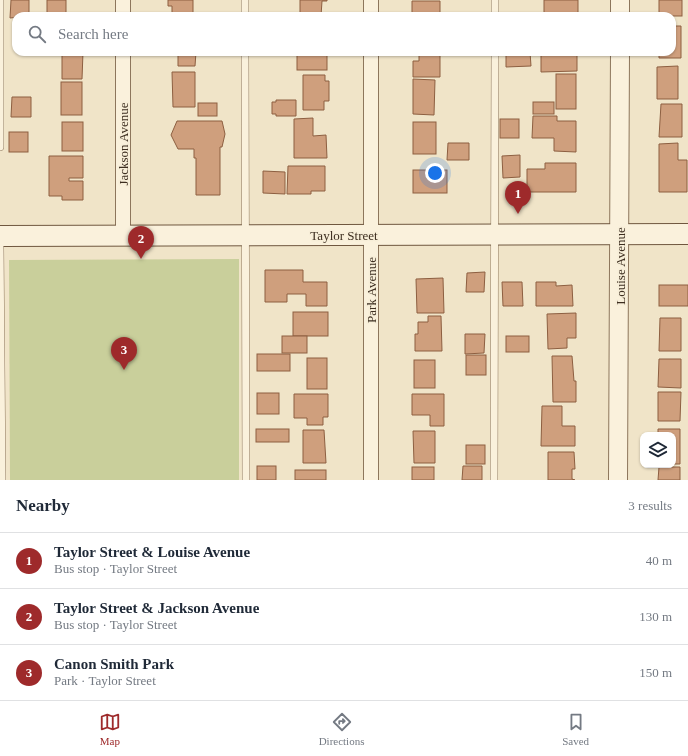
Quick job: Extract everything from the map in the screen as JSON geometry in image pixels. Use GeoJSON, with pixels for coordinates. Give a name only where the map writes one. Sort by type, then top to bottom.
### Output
{"type":"FeatureCollection","features":[{"type":"Feature","properties":{"kind":"main road","name":"Taylor Street"},"geometry":{"type":"LineString","coordinates":[[0,236],[246,234],[688,234]]}},
{"type":"Feature","properties":{"kind":"street"},"geometry":{"type":"LineString","coordinates":[[123,0],[123,12]]}},
{"type":"Feature","properties":{"kind":"street"},"geometry":{"type":"LineString","coordinates":[[371,0],[371,12]]}},
{"type":"Feature","properties":{"kind":"street"},"geometry":{"type":"LineString","coordinates":[[620,0],[620,12]]}},
{"type":"Feature","properties":{"kind":"street","name":"Jackson Avenue"},"geometry":{"type":"LineString","coordinates":[[123,56],[123,236]]}},
{"type":"Feature","properties":{"kind":"street","name":"Park Avenue"},"geometry":{"type":"LineString","coordinates":[[371,56],[371,480]]}},
{"type":"Feature","properties":{"kind":"street","name":"Louise Avenue"},"geometry":{"type":"LineString","coordinates":[[618,480],[620,56]]}},
{"type":"Feature","properties":{"kind":"lane"},"geometry":{"type":"LineString","coordinates":[[0,0],[0,147]]}},
{"type":"Feature","properties":{"kind":"lane"},"geometry":{"type":"LineString","coordinates":[[245,0],[245,12]]}},
{"type":"Feature","properties":{"kind":"lane"},"geometry":{"type":"LineString","coordinates":[[495,0],[495,12]]}},
{"type":"Feature","properties":{"kind":"lane"},"geometry":{"type":"LineString","coordinates":[[245,56],[246,480]]}},
{"type":"Feature","properties":{"kind":"lane"},"geometry":{"type":"LineString","coordinates":[[494,480],[495,56]]}},
{"type":"Feature","properties":{"kind":"lane"},"geometry":{"type":"LineString","coordinates":[[0,247],[2,480]]}},
{"type":"Feature","properties":{"kind":"green space"},"geometry":{"type":"Polygon","coordinates":[[[239,259],[239,480],[10,480],[9,260],[239,259]]]}},
{"type":"Feature","properties":{"kind":"building"},"geometry":{"type":"Polygon","coordinates":[[[11,0],[29,0],[29,12],[12,12],[12,18],[10,18],[11,0]]]}},
{"type":"Feature","properties":{"kind":"building"},"geometry":{"type":"Polygon","coordinates":[[[47,0],[66,0],[66,12],[47,12],[47,0]]]}},
{"type":"Feature","properties":{"kind":"building"},"geometry":{"type":"Polygon","coordinates":[[[168,0],[193,0],[193,12],[172,12],[172,6],[168,6],[168,0]]]}},
{"type":"Feature","properties":{"kind":"building"},"geometry":{"type":"Polygon","coordinates":[[[300,0],[327,0],[322,1],[321,12],[300,12],[300,0]]]}},
{"type":"Feature","properties":{"kind":"building"},"geometry":{"type":"Polygon","coordinates":[[[544,0],[578,0],[578,12],[544,12],[544,0]]]}},
{"type":"Feature","properties":{"kind":"building"},"geometry":{"type":"Polygon","coordinates":[[[659,0],[682,0],[682,16],[676,16],[676,12],[659,12],[659,0]]]}},
{"type":"Feature","properties":{"kind":"building"},"geometry":{"type":"Polygon","coordinates":[[[412,1],[440,1],[440,12],[412,12],[412,1]]]}},
{"type":"Feature","properties":{"kind":"building"},"geometry":{"type":"Polygon","coordinates":[[[676,26],[681,26],[681,58],[659,58],[659,56],[676,56],[676,26]]]}},
{"type":"Feature","properties":{"kind":"building"},"geometry":{"type":"Polygon","coordinates":[[[62,56],[83,56],[82,79],[62,79],[62,56]]]}},
{"type":"Feature","properties":{"kind":"building"},"geometry":{"type":"Polygon","coordinates":[[[178,56],[196,56],[195,66],[178,66],[178,56]]]}},
{"type":"Feature","properties":{"kind":"building"},"geometry":{"type":"Polygon","coordinates":[[[297,56],[327,56],[327,70],[297,70],[297,56]]]}},
{"type":"Feature","properties":{"kind":"building"},"geometry":{"type":"Polygon","coordinates":[[[419,56],[440,56],[440,77],[413,77],[413,61],[419,61],[419,56]]]}},
{"type":"Feature","properties":{"kind":"building"},"geometry":{"type":"Polygon","coordinates":[[[506,56],[530,56],[531,66],[506,67],[506,56]]]}},
{"type":"Feature","properties":{"kind":"building"},"geometry":{"type":"Polygon","coordinates":[[[541,56],[577,56],[577,71],[541,72],[541,56]]]}},
{"type":"Feature","properties":{"kind":"building"},"geometry":{"type":"Polygon","coordinates":[[[678,66],[678,99],[657,99],[657,67],[678,66]]]}},
{"type":"Feature","properties":{"kind":"building"},"geometry":{"type":"Polygon","coordinates":[[[172,72],[195,72],[195,107],[173,107],[172,72]]]}},
{"type":"Feature","properties":{"kind":"building"},"geometry":{"type":"Polygon","coordinates":[[[556,74],[576,74],[576,109],[556,109],[556,74]]]}},
{"type":"Feature","properties":{"kind":"building"},"geometry":{"type":"Polygon","coordinates":[[[303,75],[325,75],[325,81],[329,81],[329,101],[324,101],[324,110],[303,110],[303,75]]]}},
{"type":"Feature","properties":{"kind":"building"},"geometry":{"type":"Polygon","coordinates":[[[413,79],[435,80],[434,115],[413,114],[413,79]]]}},
{"type":"Feature","properties":{"kind":"building"},"geometry":{"type":"Polygon","coordinates":[[[61,82],[82,82],[82,115],[61,115],[61,82]]]}},
{"type":"Feature","properties":{"kind":"building"},"geometry":{"type":"Polygon","coordinates":[[[12,97],[31,97],[31,117],[11,117],[12,97]]]}},
{"type":"Feature","properties":{"kind":"building"},"geometry":{"type":"Polygon","coordinates":[[[276,100],[296,100],[296,116],[276,116],[276,114],[272,114],[272,102],[276,102],[276,100]]]}},
{"type":"Feature","properties":{"kind":"building"},"geometry":{"type":"Polygon","coordinates":[[[533,102],[554,102],[554,114],[533,114],[533,102]]]}},
{"type":"Feature","properties":{"kind":"building"},"geometry":{"type":"Polygon","coordinates":[[[198,103],[217,103],[217,116],[198,116],[198,103]]]}},
{"type":"Feature","properties":{"kind":"building"},"geometry":{"type":"Polygon","coordinates":[[[661,104],[682,104],[682,137],[659,137],[661,104]]]}},
{"type":"Feature","properties":{"kind":"building"},"geometry":{"type":"Polygon","coordinates":[[[533,116],[557,116],[557,121],[576,121],[576,152],[554,151],[554,138],[532,138],[533,116]]]}},
{"type":"Feature","properties":{"kind":"building"},"geometry":{"type":"Polygon","coordinates":[[[313,118],[313,136],[326,135],[327,158],[294,158],[294,119],[313,118]]]}},
{"type":"Feature","properties":{"kind":"building"},"geometry":{"type":"Polygon","coordinates":[[[500,119],[519,119],[519,138],[500,138],[500,119]]]}},
{"type":"Feature","properties":{"kind":"building"},"geometry":{"type":"Polygon","coordinates":[[[177,121],[222,121],[225,134],[222,147],[220,147],[220,195],[196,195],[196,158],[194,158],[194,149],[178,149],[171,135],[177,121]]]}},
{"type":"Feature","properties":{"kind":"building"},"geometry":{"type":"Polygon","coordinates":[[[62,122],[83,122],[83,151],[62,151],[62,122]]]}},
{"type":"Feature","properties":{"kind":"building"},"geometry":{"type":"Polygon","coordinates":[[[413,122],[436,122],[436,154],[413,154],[413,122]]]}},
{"type":"Feature","properties":{"kind":"building"},"geometry":{"type":"Polygon","coordinates":[[[9,132],[28,132],[28,152],[9,152],[9,132]]]}},
{"type":"Feature","properties":{"kind":"building"},"geometry":{"type":"Polygon","coordinates":[[[448,143],[469,143],[469,160],[447,160],[448,143]]]}},
{"type":"Feature","properties":{"kind":"building"},"geometry":{"type":"Polygon","coordinates":[[[678,143],[678,160],[687,160],[687,192],[659,192],[659,144],[678,143]]]}},
{"type":"Feature","properties":{"kind":"building"},"geometry":{"type":"Polygon","coordinates":[[[520,155],[520,177],[503,178],[502,156],[520,155]]]}},
{"type":"Feature","properties":{"kind":"building"},"geometry":{"type":"Polygon","coordinates":[[[49,156],[83,156],[83,178],[69,178],[69,181],[83,181],[83,200],[62,200],[62,196],[49,196],[49,156]]]}},
{"type":"Feature","properties":{"kind":"building"},"geometry":{"type":"Polygon","coordinates":[[[545,163],[576,163],[576,192],[527,192],[527,169],[545,169],[545,163]]]}},
{"type":"Feature","properties":{"kind":"building"},"geometry":{"type":"Polygon","coordinates":[[[288,166],[325,166],[325,191],[311,191],[311,194],[287,194],[288,166]]]}},
{"type":"Feature","properties":{"kind":"building"},"geometry":{"type":"Polygon","coordinates":[[[413,170],[447,170],[447,193],[413,193],[413,170]]]}},
{"type":"Feature","properties":{"kind":"building"},"geometry":{"type":"Polygon","coordinates":[[[263,171],[285,172],[285,194],[263,193],[263,171]]]}},
{"type":"Feature","properties":{"kind":"building"},"geometry":{"type":"Polygon","coordinates":[[[265,270],[303,270],[303,282],[327,282],[327,306],[306,306],[306,294],[287,294],[287,302],[265,302],[265,270]]]}},
{"type":"Feature","properties":{"kind":"building"},"geometry":{"type":"Polygon","coordinates":[[[485,272],[484,292],[466,292],[467,273],[485,272]]]}},
{"type":"Feature","properties":{"kind":"building"},"geometry":{"type":"Polygon","coordinates":[[[443,278],[444,313],[417,313],[416,279],[443,278]]]}},
{"type":"Feature","properties":{"kind":"building"},"geometry":{"type":"Polygon","coordinates":[[[502,282],[522,282],[523,306],[503,306],[502,282]]]}},
{"type":"Feature","properties":{"kind":"building"},"geometry":{"type":"Polygon","coordinates":[[[536,282],[556,282],[556,286],[572,285],[573,306],[536,306],[536,282]]]}},
{"type":"Feature","properties":{"kind":"building"},"geometry":{"type":"Polygon","coordinates":[[[659,285],[688,285],[688,306],[659,306],[659,285]]]}},
{"type":"Feature","properties":{"kind":"building"},"geometry":{"type":"Polygon","coordinates":[[[293,312],[328,312],[328,336],[293,336],[293,312]]]}},
{"type":"Feature","properties":{"kind":"building"},"geometry":{"type":"Polygon","coordinates":[[[576,313],[576,338],[567,338],[567,348],[548,349],[547,314],[576,313]]]}},
{"type":"Feature","properties":{"kind":"building"},"geometry":{"type":"Polygon","coordinates":[[[428,316],[441,316],[442,351],[415,351],[415,334],[418,334],[418,322],[428,322],[428,316]]]}},
{"type":"Feature","properties":{"kind":"building"},"geometry":{"type":"Polygon","coordinates":[[[660,318],[681,318],[681,351],[659,351],[660,318]]]}},
{"type":"Feature","properties":{"kind":"building"},"geometry":{"type":"Polygon","coordinates":[[[465,334],[485,334],[484,353],[465,354],[465,334]]]}},
{"type":"Feature","properties":{"kind":"building"},"geometry":{"type":"Polygon","coordinates":[[[282,336],[307,336],[307,353],[282,353],[282,336]]]}},
{"type":"Feature","properties":{"kind":"building"},"geometry":{"type":"Polygon","coordinates":[[[506,336],[529,336],[529,352],[506,352],[506,336]]]}},
{"type":"Feature","properties":{"kind":"building"},"geometry":{"type":"Polygon","coordinates":[[[257,354],[290,354],[290,371],[257,371],[257,354]]]}},
{"type":"Feature","properties":{"kind":"building"},"geometry":{"type":"Polygon","coordinates":[[[466,355],[486,355],[486,375],[466,375],[466,355]]]}},
{"type":"Feature","properties":{"kind":"building"},"geometry":{"type":"Polygon","coordinates":[[[552,356],[572,356],[574,381],[576,381],[576,402],[553,402],[552,356]]]}},
{"type":"Feature","properties":{"kind":"building"},"geometry":{"type":"Polygon","coordinates":[[[307,358],[327,358],[327,389],[307,389],[307,358]]]}},
{"type":"Feature","properties":{"kind":"building"},"geometry":{"type":"Polygon","coordinates":[[[659,359],[681,359],[681,388],[658,387],[659,359]]]}},
{"type":"Feature","properties":{"kind":"building"},"geometry":{"type":"Polygon","coordinates":[[[414,360],[435,360],[435,388],[414,388],[414,360]]]}},
{"type":"Feature","properties":{"kind":"building"},"geometry":{"type":"Polygon","coordinates":[[[658,392],[681,392],[680,421],[658,421],[658,392]]]}},
{"type":"Feature","properties":{"kind":"building"},"geometry":{"type":"Polygon","coordinates":[[[257,393],[279,393],[279,414],[257,414],[257,393]]]}},
{"type":"Feature","properties":{"kind":"building"},"geometry":{"type":"Polygon","coordinates":[[[294,394],[328,394],[328,417],[323,417],[323,425],[307,425],[307,418],[294,418],[294,394]]]}},
{"type":"Feature","properties":{"kind":"building"},"geometry":{"type":"Polygon","coordinates":[[[412,394],[444,394],[444,426],[430,426],[430,415],[412,415],[412,394]]]}},
{"type":"Feature","properties":{"kind":"building"},"geometry":{"type":"Polygon","coordinates":[[[542,406],[562,406],[562,426],[575,426],[575,446],[541,446],[542,406]]]}},
{"type":"Feature","properties":{"kind":"building"},"geometry":{"type":"Polygon","coordinates":[[[256,429],[289,429],[289,442],[256,442],[256,429]]]}},
{"type":"Feature","properties":{"kind":"building"},"geometry":{"type":"Polygon","coordinates":[[[658,429],[680,429],[680,464],[676,464],[676,432],[658,432],[658,429]]]}},
{"type":"Feature","properties":{"kind":"building"},"geometry":{"type":"Polygon","coordinates":[[[303,430],[324,430],[326,463],[303,463],[303,430]]]}},
{"type":"Feature","properties":{"kind":"building"},"geometry":{"type":"Polygon","coordinates":[[[413,431],[435,431],[435,463],[414,463],[413,431]]]}},
{"type":"Feature","properties":{"kind":"building"},"geometry":{"type":"Polygon","coordinates":[[[466,445],[485,445],[485,464],[466,464],[466,445]]]}},
{"type":"Feature","properties":{"kind":"building"},"geometry":{"type":"Polygon","coordinates":[[[548,452],[574,452],[575,469],[572,469],[572,479],[575,480],[548,480],[548,452]]]}},
{"type":"Feature","properties":{"kind":"building"},"geometry":{"type":"Polygon","coordinates":[[[257,466],[276,466],[276,480],[257,480],[257,466]]]}},
{"type":"Feature","properties":{"kind":"building"},"geometry":{"type":"Polygon","coordinates":[[[463,466],[482,466],[482,480],[462,480],[463,466]]]}},
{"type":"Feature","properties":{"kind":"building"},"geometry":{"type":"Polygon","coordinates":[[[412,467],[434,467],[434,480],[412,480],[412,467]]]}},
{"type":"Feature","properties":{"kind":"building"},"geometry":{"type":"Polygon","coordinates":[[[680,467],[680,480],[658,480],[659,468],[680,467]]]}},
{"type":"Feature","properties":{"kind":"building"},"geometry":{"type":"Polygon","coordinates":[[[295,470],[326,470],[326,480],[295,480],[295,470]]]}},
{"type":"Feature","properties":{"kind":"place","name":"Taylor Street & Louise Avenue"},"geometry":{"type":"Point","coordinates":[518,214]}},
{"type":"Feature","properties":{"kind":"place","name":"Taylor Street & Jackson Avenue"},"geometry":{"type":"Point","coordinates":[141,259]}},
{"type":"Feature","properties":{"kind":"place","name":"Canon Smith Park"},"geometry":{"type":"Point","coordinates":[124,370]}}]}
